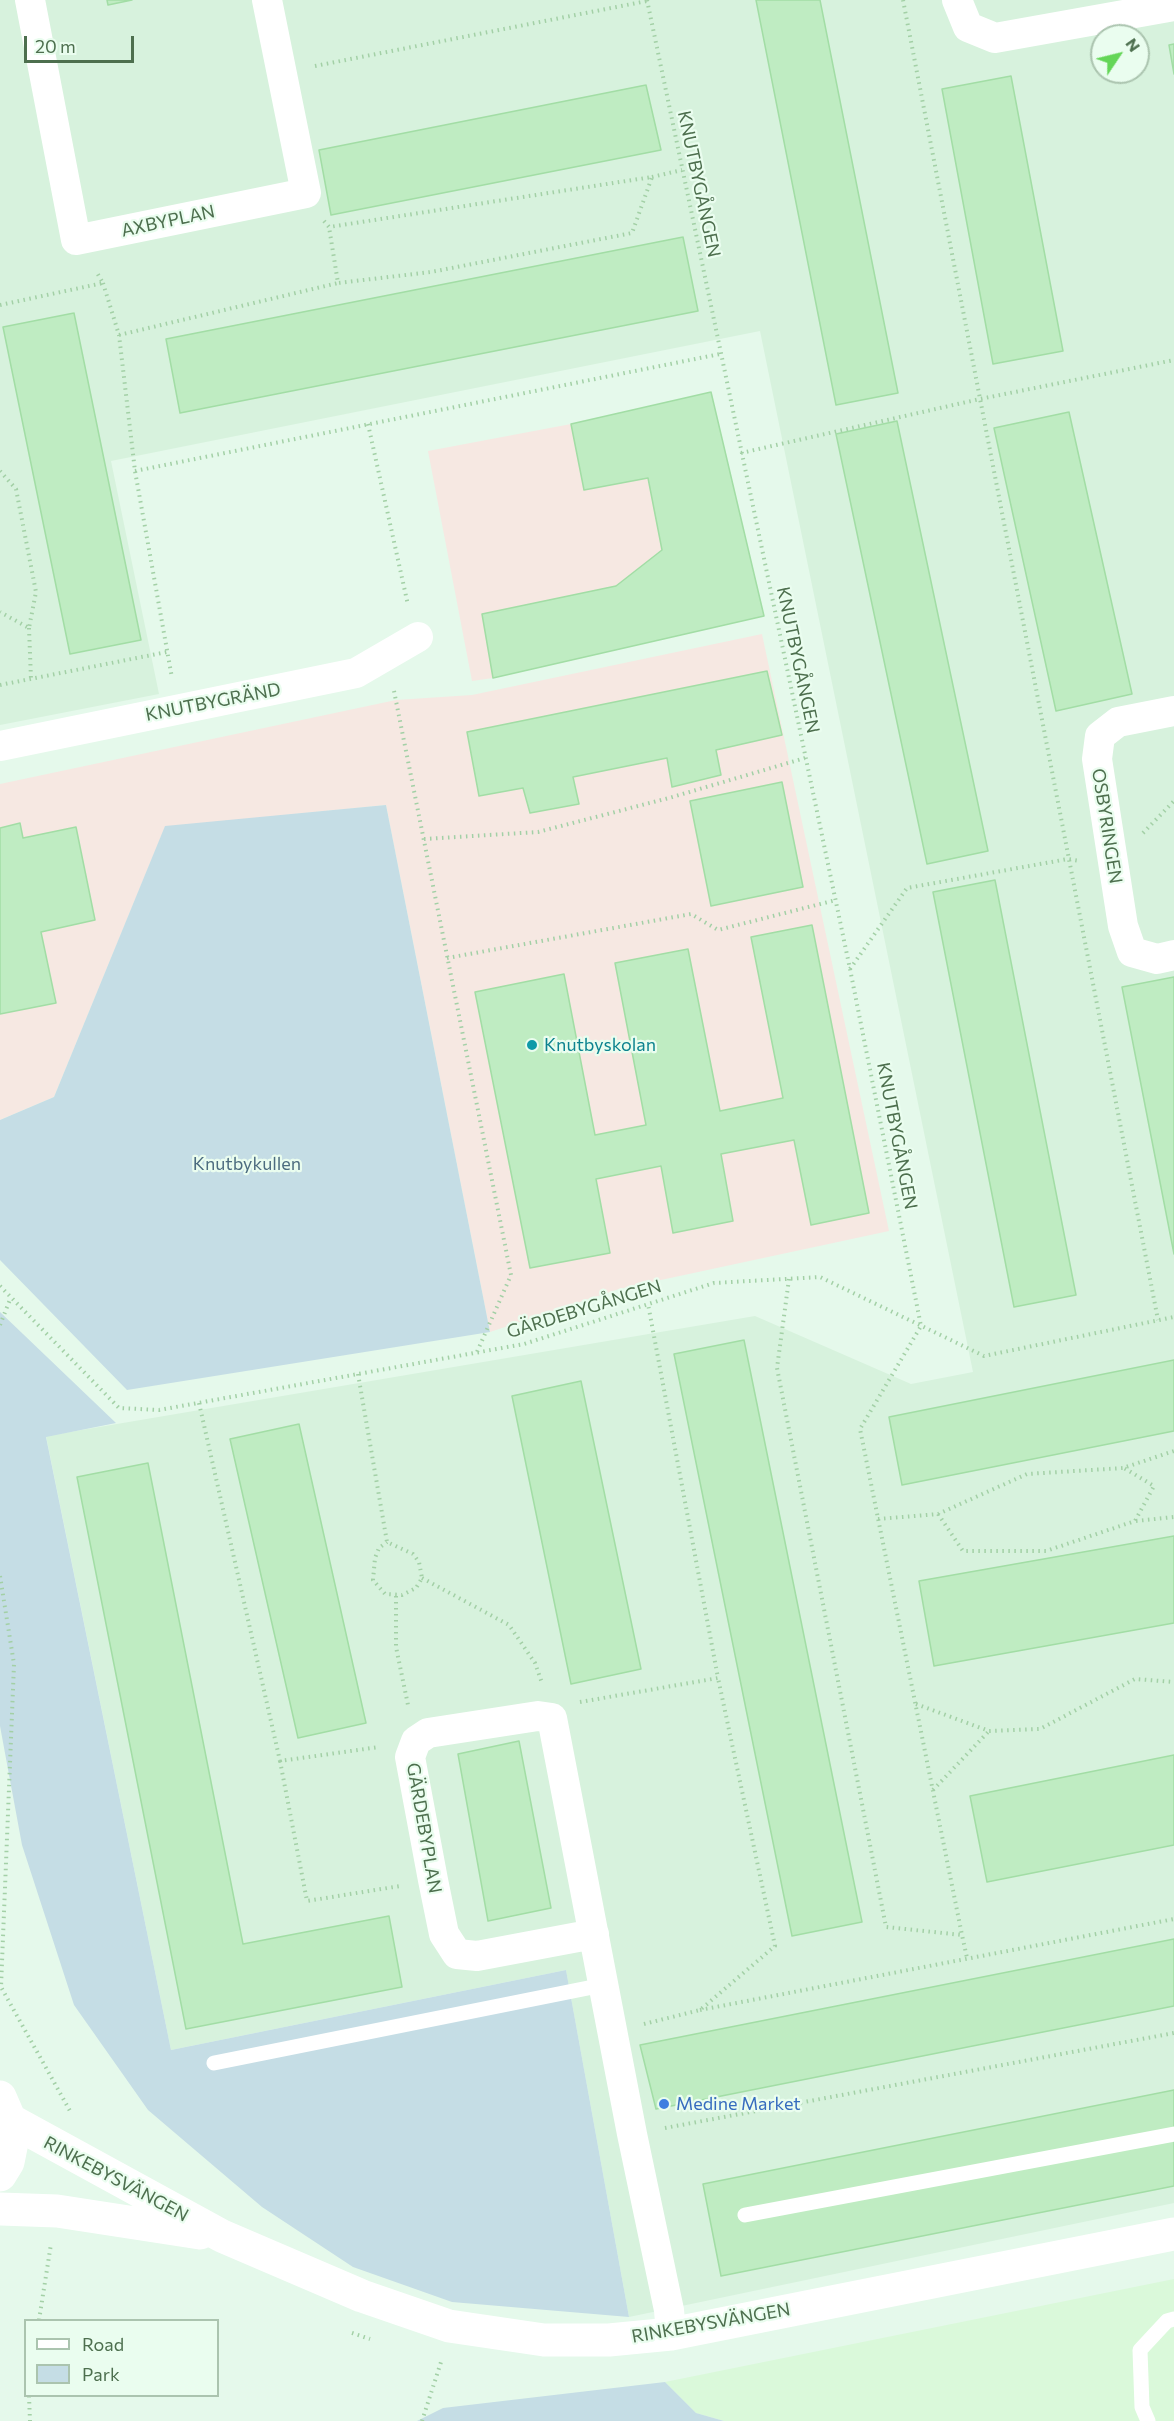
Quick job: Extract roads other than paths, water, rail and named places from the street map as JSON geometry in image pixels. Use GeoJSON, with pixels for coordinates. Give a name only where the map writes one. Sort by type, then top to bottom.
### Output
{"type":"FeatureCollection","features":[{"type":"Feature","properties":{"kind":"street","name":"AXBYPLAN"},"geometry":{"type":"LineString","coordinates":[[30,0],[76,240],[306,193],[267,0]]}},
{"type":"Feature","properties":{"kind":"street"},"geometry":{"type":"LineString","coordinates":[[957,0],[968,27],[995,38],[1174,6]]}},
{"type":"Feature","properties":{"kind":"street","name":"KNUTBYGRÄND"},"geometry":{"type":"LineString","coordinates":[[0,746],[356,673],[418,637]]}},
{"type":"Feature","properties":{"kind":"street","name":"OSBYRINGEN"},"geometry":{"type":"LineString","coordinates":[[1174,711],[1118,722],[1100,736],[1097,759],[1123,926],[1132,952],[1157,959],[1174,955]]}},
{"type":"Feature","properties":{"kind":"street","name":"GÄRDEBYPLAN"},"geometry":{"type":"LineString","coordinates":[[538,1716],[552,1718],[594,1934],[477,1956],[457,1954],[444,1934],[433,1880],[410,1757],[416,1741],[428,1732],[538,1716]]}},
{"type":"Feature","properties":{"kind":"street"},"geometry":{"type":"LineString","coordinates":[[594,1934],[632,2134],[669,2310],[671,2334]]}},
{"type":"Feature","properties":{"kind":"street","name":"RINKEBYSVÄNGEN"},"geometry":{"type":"LineString","coordinates":[[5,2108],[68,2153],[222,2236],[362,2296],[449,2326],[544,2340],[609,2340],[671,2334],[1174,2234]]}},
{"type":"Feature","properties":{"kind":"street","name":"RINKEBYSVÄNGEN"},"geometry":{"type":"LineString","coordinates":[[0,2175],[8,2162],[12,2142],[5,2108]]}},
{"type":"Feature","properties":{"kind":"street","name":"RINKEBYSVÄNGEN"},"geometry":{"type":"LineString","coordinates":[[0,2209],[57,2211],[222,2236]]}},
{"type":"Feature","properties":{"kind":"lane"},"geometry":{"type":"LineString","coordinates":[[214,2063],[603,1985]]}},
{"type":"Feature","properties":{"kind":"lane"},"geometry":{"type":"LineString","coordinates":[[745,2215],[1174,2134]]}},
{"type":"Feature","properties":{"kind":"lane"},"geometry":{"type":"LineString","coordinates":[[1148,2421],[1142,2407],[1140,2350],[1167,2322],[1174,2319]]}},
{"type":"Feature","properties":{"kind":"place","name":"Knutbyskolan"},"geometry":{"type":"Point","coordinates":[532,1045]}},
{"type":"Feature","properties":{"kind":"place","name":"Medine Market"},"geometry":{"type":"Point","coordinates":[664,2104]}},
{"type":"Feature","properties":{"kind":"park label","name":"Knutbykullen"},"geometry":{"type":"Point","coordinates":[247,1164]}}]}
